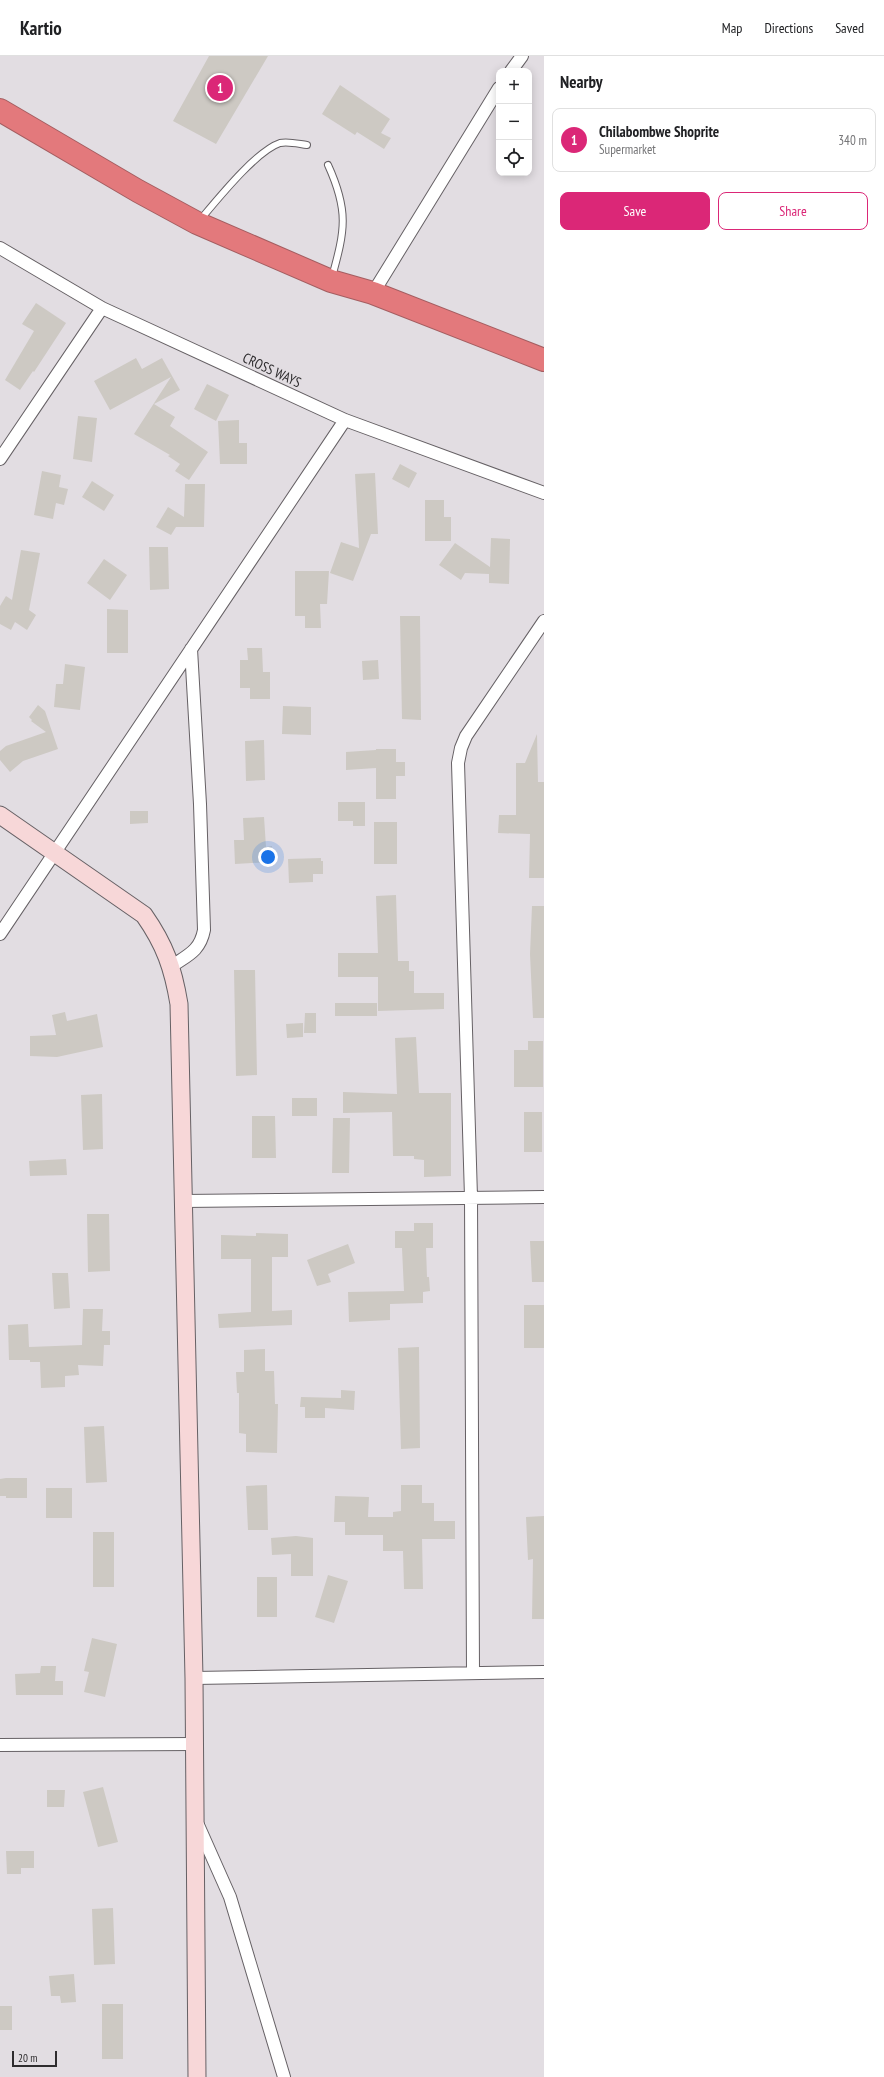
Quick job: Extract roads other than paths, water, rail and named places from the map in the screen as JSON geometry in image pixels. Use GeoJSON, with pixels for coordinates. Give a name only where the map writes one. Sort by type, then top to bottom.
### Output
{"type":"FeatureCollection","features":[{"type":"Feature","properties":{"kind":"highway"},"geometry":{"type":"LineString","coordinates":[[0,110],[138,191],[197,223],[331,280],[373,293],[544,360]]}},
{"type":"Feature","properties":{"kind":"street"},"geometry":{"type":"LineString","coordinates":[[513,68],[522,56]]}},
{"type":"Feature","properties":{"kind":"street"},"geometry":{"type":"LineString","coordinates":[[373,293],[496,93]]}},
{"type":"Feature","properties":{"kind":"street","name":"CROSS WAYS"},"geometry":{"type":"LineString","coordinates":[[0,248],[102,308],[346,420],[544,493]]}},
{"type":"Feature","properties":{"kind":"street"},"geometry":{"type":"LineString","coordinates":[[0,459],[102,308]]}},
{"type":"Feature","properties":{"kind":"street"},"geometry":{"type":"LineString","coordinates":[[0,934],[346,420]]}},
{"type":"Feature","properties":{"kind":"street"},"geometry":{"type":"LineString","coordinates":[[473,1673],[471,1197],[458,763],[461,748],[466,736],[544,621]]}},
{"type":"Feature","properties":{"kind":"street"},"geometry":{"type":"LineString","coordinates":[[172,966],[194,951],[202,942],[204,930],[200,804],[191,649]]}},
{"type":"Feature","properties":{"kind":"street"},"geometry":{"type":"LineString","coordinates":[[0,815],[144,915],[168,953],[179,1004],[194,1678],[197,2077]]}},
{"type":"Feature","properties":{"kind":"street"},"geometry":{"type":"LineString","coordinates":[[183,1201],[544,1197]]}},
{"type":"Feature","properties":{"kind":"street"},"geometry":{"type":"LineString","coordinates":[[194,1678],[544,1672]]}},
{"type":"Feature","properties":{"kind":"street"},"geometry":{"type":"LineString","coordinates":[[0,1745],[194,1744]]}},
{"type":"Feature","properties":{"kind":"street"},"geometry":{"type":"LineString","coordinates":[[194,1818],[230,1897],[284,2077]]}},
{"type":"Feature","properties":{"kind":"lane"},"geometry":{"type":"LineString","coordinates":[[197,223],[242,173],[265,153],[280,143],[307,145]]}},
{"type":"Feature","properties":{"kind":"lane"},"geometry":{"type":"LineString","coordinates":[[328,165],[336,182],[344,209],[342,241],[331,280]]}},
{"type":"Feature","properties":{"kind":"place","name":"Chilabombwe Shoprite"},"geometry":{"type":"Point","coordinates":[220,88]}}]}
